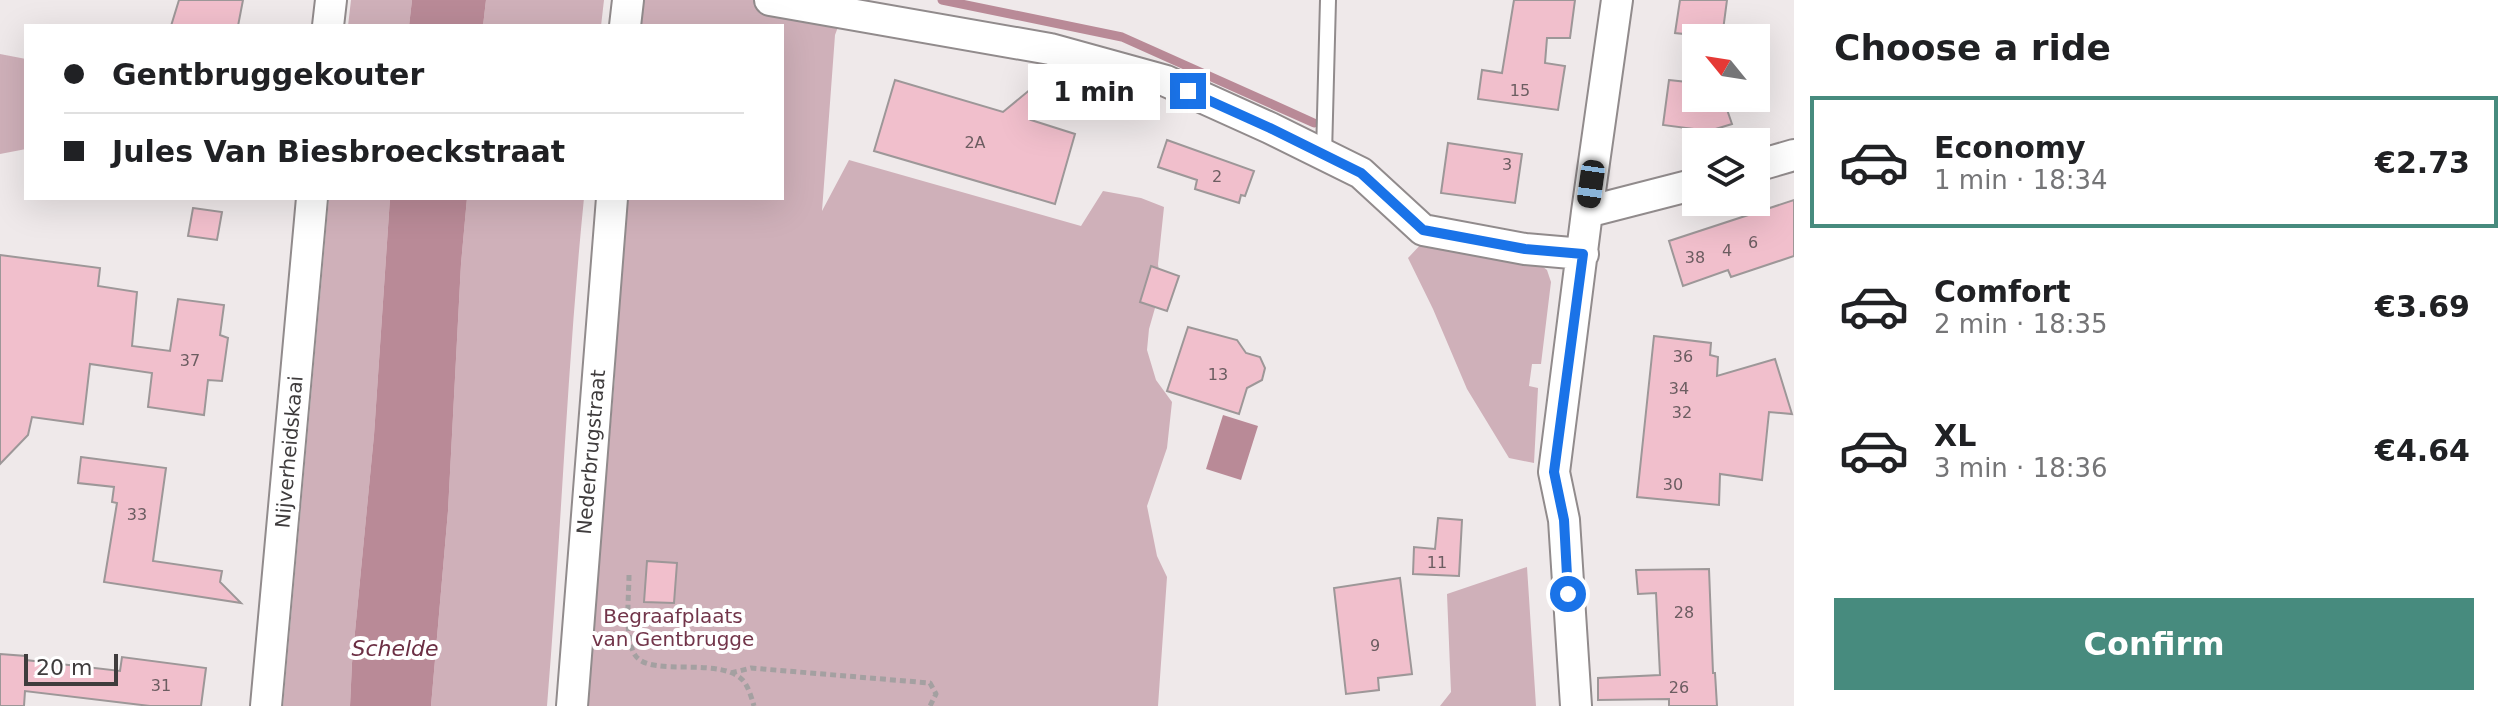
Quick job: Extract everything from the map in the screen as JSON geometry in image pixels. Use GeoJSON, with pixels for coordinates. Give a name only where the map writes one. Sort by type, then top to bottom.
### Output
{"type":"FeatureCollection","features":[{"type":"Feature","properties":{"kind":"street"},"geometry":{"type":"LineString","coordinates":[[328,24],[331,0]]}},
{"type":"Feature","properties":{"kind":"street"},"geometry":{"type":"LineString","coordinates":[[625,24],[628,0]]}},
{"type":"Feature","properties":{"kind":"street"},"geometry":{"type":"LineString","coordinates":[[770,0],[1050,49],[1166,81],[1361,173],[1423,230],[1525,249],[1583,254]]}},
{"type":"Feature","properties":{"kind":"street"},"geometry":{"type":"LineString","coordinates":[[1576,706],[1564,520],[1554,472],[1617,0]]}},
{"type":"Feature","properties":{"kind":"street"},"geometry":{"type":"LineString","coordinates":[[1770,162],[1794,155]]}},
{"type":"Feature","properties":{"kind":"street"},"geometry":{"type":"LineString","coordinates":[[1587,212],[1682,188]]}},
{"type":"Feature","properties":{"kind":"street","name":"Nijverheidskaai"},"geometry":{"type":"LineString","coordinates":[[266,706],[312,200]]}},
{"type":"Feature","properties":{"kind":"street","name":"Nederbrugstraat"},"geometry":{"type":"LineString","coordinates":[[572,706],[612,200]]}},
{"type":"Feature","properties":{"kind":"lane"},"geometry":{"type":"LineString","coordinates":[[1324,155],[1328,0]]}},
{"type":"Feature","properties":{"kind":"path"},"geometry":{"type":"LineString","coordinates":[[629,575],[630,642],[636,657],[645,664],[711,668],[731,673],[744,681],[754,706]]}},
{"type":"Feature","properties":{"kind":"path"},"geometry":{"type":"LineString","coordinates":[[731,673],[751,668],[930,683],[936,694],[930,706]]}},
{"type":"Feature","properties":{"kind":"green space"},"geometry":{"type":"Polygon","coordinates":[[[351,0],[412,0],[409,24],[348,24],[351,0]]]}},
{"type":"Feature","properties":{"kind":"green space"},"geometry":{"type":"Polygon","coordinates":[[[486,0],[604,0],[601,24],[483,24],[486,0]]]}},
{"type":"Feature","properties":{"kind":"green space","name":"Begraafplaats van Gentbrugge"},"geometry":{"type":"Polygon","coordinates":[[[625,0],[848,0],[835,35],[822,211],[849,160],[1081,226],[1103,191],[1141,198],[1164,207],[1158,264],[1161,287],[1149,329],[1147,350],[1156,380],[1172,402],[1167,448],[1147,506],[1157,556],[1167,577],[1158,706],[586,706],[615,376],[621,200],[784,200],[784,24],[637,24],[625,0]]]}},
{"type":"Feature","properties":{"kind":"green space"},"geometry":{"type":"Polygon","coordinates":[[[0,54],[24,59],[24,149],[0,154],[0,54]]]}},
{"type":"Feature","properties":{"kind":"green space"},"geometry":{"type":"Polygon","coordinates":[[[329,200],[390,200],[374,435],[350,706],[283,706],[329,200]]]}},
{"type":"Feature","properties":{"kind":"green space"},"geometry":{"type":"Polygon","coordinates":[[[467,200],[584,200],[547,706],[431,706],[448,511],[467,200]]]}},
{"type":"Feature","properties":{"kind":"green space"},"geometry":{"type":"Polygon","coordinates":[[[1424,241],[1538,263],[1547,270],[1551,282],[1541,364],[1532,364],[1529,386],[1538,388],[1534,463],[1509,458],[1467,389],[1408,258],[1424,241]]]}},
{"type":"Feature","properties":{"kind":"green space"},"geometry":{"type":"Polygon","coordinates":[[[1527,567],[1536,706],[1440,706],[1451,692],[1447,594],[1527,567]]]}},
{"type":"Feature","properties":{"kind":"water"},"geometry":{"type":"Polygon","coordinates":[[[412,0],[486,0],[483,24],[409,24],[412,0]]]}},
{"type":"Feature","properties":{"kind":"water","name":"Schelde"},"geometry":{"type":"Polygon","coordinates":[[[390,200],[467,200],[448,511],[431,706],[350,706],[374,435],[390,200]]]}},
{"type":"Feature","properties":{"kind":"water"},"geometry":{"type":"Polygon","coordinates":[[[1223,415],[1258,426],[1241,480],[1206,469],[1223,415]]]}},
{"type":"Feature","properties":{"kind":"building"},"geometry":{"type":"Polygon","coordinates":[[[179,0],[243,0],[238,24],[172,24],[179,0]]]}},
{"type":"Feature","properties":{"kind":"building"},"geometry":{"type":"Polygon","coordinates":[[[1514,0],[1575,0],[1570,38],[1547,38],[1545,63],[1565,66],[1558,110],[1478,99],[1482,70],[1502,73],[1514,0]]]}},
{"type":"Feature","properties":{"kind":"building"},"geometry":{"type":"Polygon","coordinates":[[[1680,0],[1727,0],[1724,24],[1682,24],[1682,34],[1675,33],[1680,0]]]}},
{"type":"Feature","properties":{"kind":"building"},"geometry":{"type":"Polygon","coordinates":[[[1055,69],[1077,75],[1031,120],[1075,134],[1055,204],[874,151],[895,80],[1003,112],[1055,69]]]}},
{"type":"Feature","properties":{"kind":"building"},"geometry":{"type":"Polygon","coordinates":[[[1669,80],[1682,81],[1682,112],[1728,112],[1732,124],[1719,128],[1663,125],[1669,80]]]}},
{"type":"Feature","properties":{"kind":"building"},"geometry":{"type":"Polygon","coordinates":[[[1167,140],[1254,171],[1245,196],[1241,195],[1239,203],[1195,189],[1197,180],[1158,167],[1167,140]]]}},
{"type":"Feature","properties":{"kind":"building"},"geometry":{"type":"Polygon","coordinates":[[[1448,143],[1522,154],[1515,203],[1441,193],[1448,143]]]}},
{"type":"Feature","properties":{"kind":"building"},"geometry":{"type":"Polygon","coordinates":[[[1794,200],[1794,256],[1731,277],[1728,270],[1683,286],[1669,241],[1745,216],[1770,216],[1770,208],[1794,200]]]}},
{"type":"Feature","properties":{"kind":"building"},"geometry":{"type":"Polygon","coordinates":[[[193,208],[222,212],[217,240],[188,236],[193,208]]]}},
{"type":"Feature","properties":{"kind":"building"},"geometry":{"type":"Polygon","coordinates":[[[0,255],[100,268],[98,286],[137,292],[132,346],[170,351],[178,299],[224,305],[220,335],[228,338],[222,381],[208,380],[204,415],[148,407],[152,373],[90,364],[83,424],[32,417],[28,435],[0,464],[0,255]]]}},
{"type":"Feature","properties":{"kind":"building"},"geometry":{"type":"Polygon","coordinates":[[[1151,266],[1179,276],[1167,311],[1140,302],[1151,266]]]}},
{"type":"Feature","properties":{"kind":"building"},"geometry":{"type":"Polygon","coordinates":[[[1188,327],[1237,340],[1246,353],[1260,357],[1265,368],[1262,380],[1247,388],[1239,414],[1167,391],[1188,327]]]}},
{"type":"Feature","properties":{"kind":"building"},"geometry":{"type":"Polygon","coordinates":[[[1654,336],[1711,343],[1710,355],[1718,357],[1717,376],[1775,359],[1792,414],[1769,412],[1762,480],[1720,474],[1719,505],[1637,497],[1654,336]]]}},
{"type":"Feature","properties":{"kind":"building"},"geometry":{"type":"Polygon","coordinates":[[[81,457],[166,468],[153,561],[222,571],[220,582],[241,603],[104,582],[117,503],[112,502],[114,487],[78,483],[81,457]]]}},
{"type":"Feature","properties":{"kind":"building"},"geometry":{"type":"Polygon","coordinates":[[[1438,518],[1462,520],[1459,576],[1413,574],[1414,547],[1435,549],[1438,518]]]}},
{"type":"Feature","properties":{"kind":"building"},"geometry":{"type":"Polygon","coordinates":[[[647,561],[677,563],[674,603],[644,602],[647,561]]]}},
{"type":"Feature","properties":{"kind":"building"},"geometry":{"type":"Polygon","coordinates":[[[1709,569],[1717,706],[1669,706],[1669,699],[1598,700],[1598,678],[1660,675],[1656,593],[1638,594],[1636,570],[1709,569]]]}},
{"type":"Feature","properties":{"kind":"building"},"geometry":{"type":"Polygon","coordinates":[[[1400,578],[1412,674],[1378,678],[1379,690],[1346,694],[1334,588],[1400,578]]]}},
{"type":"Feature","properties":{"kind":"building"},"geometry":{"type":"Polygon","coordinates":[[[0,654],[120,671],[122,657],[206,668],[201,706],[150,706],[25,691],[24,706],[0,706],[0,654]]]}},
{"type":"Feature","properties":{"kind":"waterway"},"geometry":{"type":"LineString","coordinates":[[942,0],[1122,37],[1314,123]]}},
{"type":"Feature","properties":{"kind":"route"},"geometry":{"type":"LineString","coordinates":[[1188,91],[1361,173],[1423,230],[1525,249],[1583,254],[1554,472],[1564,520],[1568,594]]}}]}
